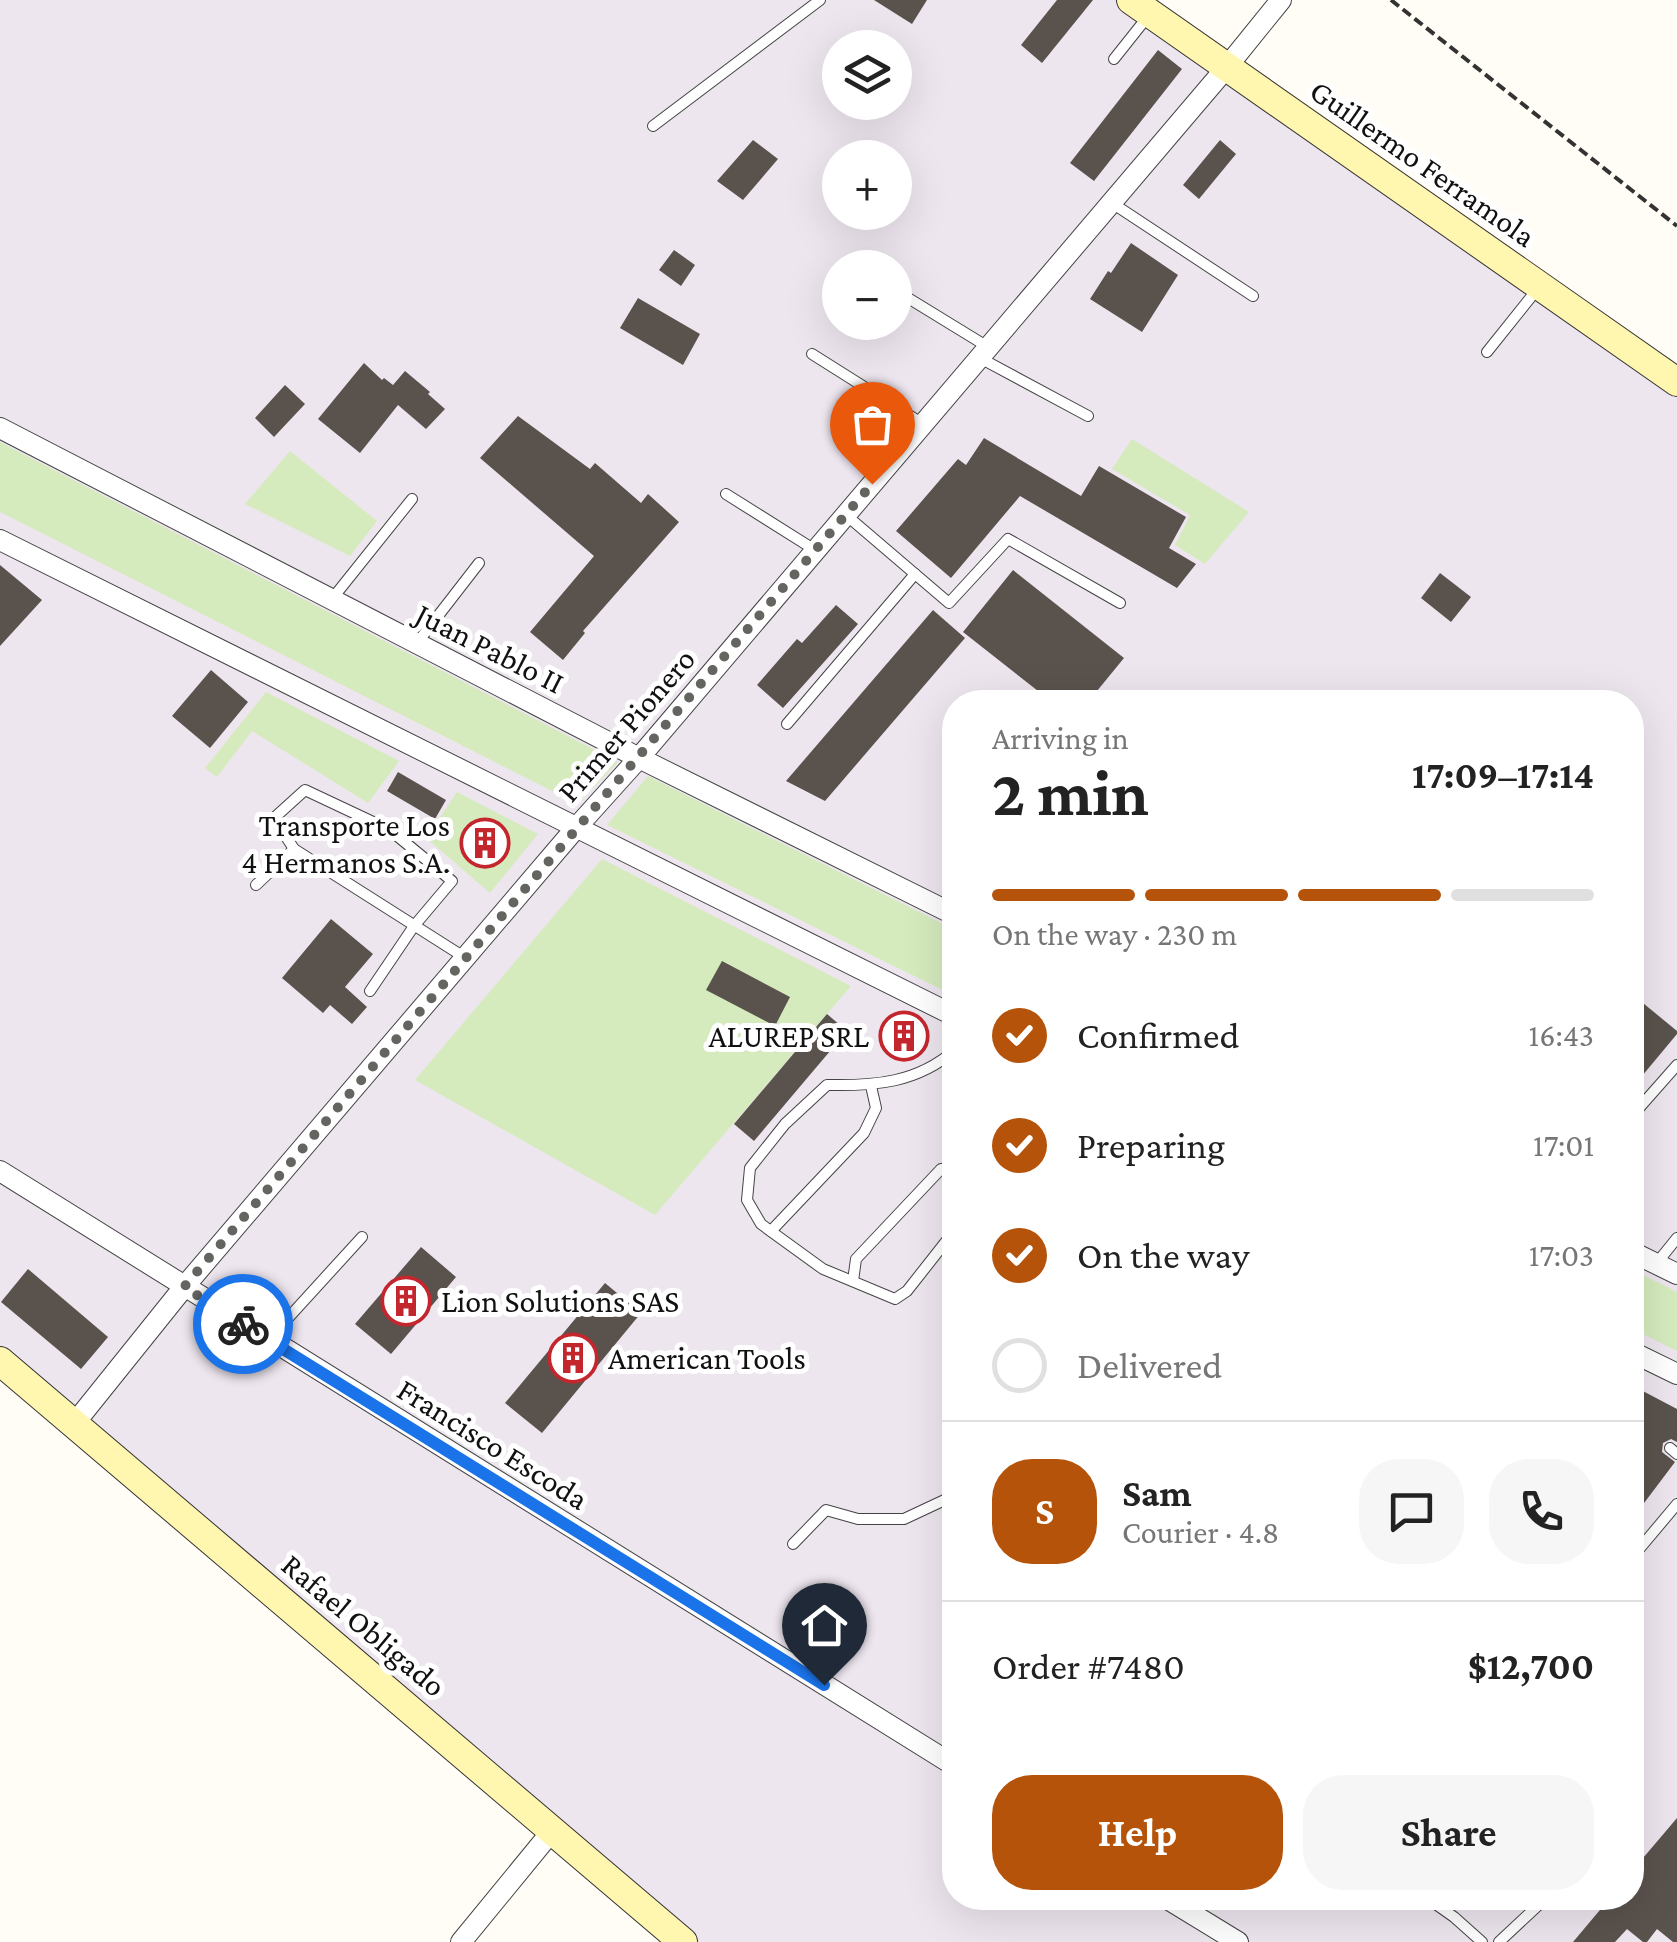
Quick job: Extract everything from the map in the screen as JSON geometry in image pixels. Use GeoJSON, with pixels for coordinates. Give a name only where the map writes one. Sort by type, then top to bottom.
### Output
{"type":"FeatureCollection","features":[{"type":"Feature","properties":{"kind":"street","name":"Primer Pionero"},"geometry":{"type":"LineString","coordinates":[[74,1424],[184,1287],[924,424],[1281,0]]}},
{"type":"Feature","properties":{"kind":"street","name":"Guillermo Ferramola"},"geometry":{"type":"LineString","coordinates":[[1140,7],[1677,382]]}},
{"type":"Feature","properties":{"kind":"street","name":"Juan Pablo II"},"geometry":{"type":"LineString","coordinates":[[0,428],[639,758],[942,909]]}},
{"type":"Feature","properties":{"kind":"street"},"geometry":{"type":"LineString","coordinates":[[0,540],[942,1010]]}},
{"type":"Feature","properties":{"kind":"street","name":"Francisco Escoda"},"geometry":{"type":"LineString","coordinates":[[0,1171],[942,1758]]}},
{"type":"Feature","properties":{"kind":"street"},"geometry":{"type":"LineString","coordinates":[[1644,1258],[1677,1274]]}},
{"type":"Feature","properties":{"kind":"street"},"geometry":{"type":"LineString","coordinates":[[1644,1358],[1677,1374]]}},
{"type":"Feature","properties":{"kind":"street","name":"Rafael Obligado"},"geometry":{"type":"LineString","coordinates":[[0,1361],[682,1942]]}},
{"type":"Feature","properties":{"kind":"street"},"geometry":{"type":"LineString","coordinates":[[461,1942],[552,1831]]}},
{"type":"Feature","properties":{"kind":"street"},"geometry":{"type":"LineString","coordinates":[[1186,1910],[1238,1942]]}},
{"type":"Feature","properties":{"kind":"lane"},"geometry":{"type":"LineString","coordinates":[[653,126],[820,0]]}},
{"type":"Feature","properties":{"kind":"lane"},"geometry":{"type":"LineString","coordinates":[[1114,60],[1140,7]]}},
{"type":"Feature","properties":{"kind":"lane"},"geometry":{"type":"LineString","coordinates":[[1112,202],[1253,296]]}},
{"type":"Feature","properties":{"kind":"lane"},"geometry":{"type":"LineString","coordinates":[[1486,352],[1540,286]]}},
{"type":"Feature","properties":{"kind":"lane"},"geometry":{"type":"LineString","coordinates":[[912,302],[984,353],[1088,416]]}},
{"type":"Feature","properties":{"kind":"lane"},"geometry":{"type":"LineString","coordinates":[[812,354],[924,424]]}},
{"type":"Feature","properties":{"kind":"lane"},"geometry":{"type":"LineString","coordinates":[[726,494],[816,550]]}},
{"type":"Feature","properties":{"kind":"lane"},"geometry":{"type":"LineString","coordinates":[[332,600],[412,499]]}},
{"type":"Feature","properties":{"kind":"lane"},"geometry":{"type":"LineString","coordinates":[[846,515],[949,603],[1008,538],[1120,602]]}},
{"type":"Feature","properties":{"kind":"lane"},"geometry":{"type":"LineString","coordinates":[[416,644],[479,563]]}},
{"type":"Feature","properties":{"kind":"lane"},"geometry":{"type":"LineString","coordinates":[[788,724],[915,574]]}},
{"type":"Feature","properties":{"kind":"lane"},"geometry":{"type":"LineString","coordinates":[[370,991],[414,926],[452,881],[390,830],[305,790],[274,818],[294,849],[414,926],[465,958]]}},
{"type":"Feature","properties":{"kind":"lane"},"geometry":{"type":"LineString","coordinates":[[256,885],[294,849]]}},
{"type":"Feature","properties":{"kind":"lane"},"geometry":{"type":"LineString","coordinates":[[942,1060],[926,1072],[871,1086],[827,1085],[785,1124],[750,1168],[748,1200],[761,1224],[823,1269],[895,1299],[908,1291],[942,1247]]}},
{"type":"Feature","properties":{"kind":"lane"},"geometry":{"type":"LineString","coordinates":[[1644,1103],[1677,1066]]}},
{"type":"Feature","properties":{"kind":"lane"},"geometry":{"type":"LineString","coordinates":[[771,1231],[864,1133],[876,1108],[871,1086]]}},
{"type":"Feature","properties":{"kind":"lane"},"geometry":{"type":"LineString","coordinates":[[853,1281],[856,1259],[942,1169]]}},
{"type":"Feature","properties":{"kind":"lane"},"geometry":{"type":"LineString","coordinates":[[268,1339],[362,1236]]}},
{"type":"Feature","properties":{"kind":"lane"},"geometry":{"type":"LineString","coordinates":[[1656,1264],[1677,1238]]}},
{"type":"Feature","properties":{"kind":"lane"},"geometry":{"type":"LineString","coordinates":[[792,1544],[826,1510],[858,1519],[904,1520],[942,1502]]}},
{"type":"Feature","properties":{"kind":"lane"},"geometry":{"type":"LineString","coordinates":[[1644,1543],[1677,1504]]}},
{"type":"Feature","properties":{"kind":"lane"},"geometry":{"type":"LineString","coordinates":[[1444,1910],[1482,1942]]}},
{"type":"Feature","properties":{"kind":"lane"},"geometry":{"type":"LineString","coordinates":[[1499,1942],[1533,1910]]}},
{"type":"Feature","properties":{"kind":"path"},"geometry":{"type":"LineString","coordinates":[[1391,0],[1677,226]]}},
{"type":"Feature","properties":{"kind":"shaded area"},"geometry":{"type":"Polygon","coordinates":[[[0,0],[1131,0],[1677,382],[1677,1942],[683,1942],[0,1361],[0,0]]]}},
{"type":"Feature","properties":{"kind":"green space"},"geometry":{"type":"Polygon","coordinates":[[[1132,439],[1249,512],[1205,564],[1175,545],[1190,515],[1112,469],[1132,439]]]}},
{"type":"Feature","properties":{"kind":"green space"},"geometry":{"type":"Polygon","coordinates":[[[0,442],[618,762],[578,804],[0,512],[0,442]]]}},
{"type":"Feature","properties":{"kind":"green space"},"geometry":{"type":"Polygon","coordinates":[[[290,451],[377,521],[350,556],[245,504],[290,451]]]}},
{"type":"Feature","properties":{"kind":"green space"},"geometry":{"type":"Polygon","coordinates":[[[266,692],[399,761],[368,803],[252,731],[217,777],[205,768],[266,692]]]}},
{"type":"Feature","properties":{"kind":"green space"},"geometry":{"type":"Polygon","coordinates":[[[648,776],[942,923],[942,990],[607,825],[648,776]]]}},
{"type":"Feature","properties":{"kind":"green space"},"geometry":{"type":"Polygon","coordinates":[[[457,792],[538,834],[490,893],[426,838],[457,792]]]}},
{"type":"Feature","properties":{"kind":"green space"},"geometry":{"type":"Polygon","coordinates":[[[602,859],[851,986],[655,1215],[415,1080],[602,859]]]}},
{"type":"Feature","properties":{"kind":"green space"},"geometry":{"type":"Polygon","coordinates":[[[1644,1276],[1677,1292],[1677,1351],[1644,1334],[1644,1276]]]}},
{"type":"Feature","properties":{"kind":"building"},"geometry":{"type":"Polygon","coordinates":[[[874,0],[927,0],[912,24],[874,0]]]}},
{"type":"Feature","properties":{"kind":"building"},"geometry":{"type":"Polygon","coordinates":[[[1057,0],[1093,0],[1042,63],[1021,45],[1057,0]]]}},
{"type":"Feature","properties":{"kind":"building"},"geometry":{"type":"Polygon","coordinates":[[[1158,50],[1182,69],[1094,181],[1070,163],[1158,50]]]}},
{"type":"Feature","properties":{"kind":"building"},"geometry":{"type":"Polygon","coordinates":[[[753,140],[778,159],[743,200],[717,181],[753,140]]]}},
{"type":"Feature","properties":{"kind":"building"},"geometry":{"type":"Polygon","coordinates":[[[1220,140],[1236,154],[1199,199],[1183,185],[1220,140]]]}},
{"type":"Feature","properties":{"kind":"building"},"geometry":{"type":"Polygon","coordinates":[[[1131,243],[1178,275],[1142,332],[1090,299],[1131,243]]]}},
{"type":"Feature","properties":{"kind":"building"},"geometry":{"type":"Polygon","coordinates":[[[674,250],[695,265],[681,286],[659,270],[674,250]]]}},
{"type":"Feature","properties":{"kind":"building"},"geometry":{"type":"Polygon","coordinates":[[[638,298],[700,334],[683,365],[620,328],[638,298]]]}},
{"type":"Feature","properties":{"kind":"building"},"geometry":{"type":"Polygon","coordinates":[[[364,363],[393,385],[405,371],[445,409],[426,429],[398,405],[360,453],[318,419],[364,363]]]}},
{"type":"Feature","properties":{"kind":"building"},"geometry":{"type":"Polygon","coordinates":[[[285,385],[305,404],[274,437],[255,418],[285,385]]]}},
{"type":"Feature","properties":{"kind":"building"},"geometry":{"type":"Polygon","coordinates":[[[518,416],[590,469],[595,463],[641,503],[648,494],[679,522],[583,631],[563,660],[530,632],[594,556],[480,458],[518,416]]]}},
{"type":"Feature","properties":{"kind":"building"},"geometry":{"type":"Polygon","coordinates":[[[984,438],[1081,496],[1099,466],[1186,517],[1169,548],[1196,564],[1177,588],[1020,496],[951,578],[896,531],[958,459],[966,465],[984,438]]]}},
{"type":"Feature","properties":{"kind":"building"},"geometry":{"type":"Polygon","coordinates":[[[0,565],[42,600],[0,646],[0,565]]]}},
{"type":"Feature","properties":{"kind":"building"},"geometry":{"type":"Polygon","coordinates":[[[1013,570],[1124,658],[1098,690],[1037,690],[963,632],[1013,570]]]}},
{"type":"Feature","properties":{"kind":"building"},"geometry":{"type":"Polygon","coordinates":[[[1440,573],[1471,597],[1451,622],[1421,598],[1440,573]]]}},
{"type":"Feature","properties":{"kind":"building"},"geometry":{"type":"Polygon","coordinates":[[[836,605],[858,624],[783,708],[757,685],[797,639],[802,643],[836,605]]]}},
{"type":"Feature","properties":{"kind":"building"},"geometry":{"type":"Polygon","coordinates":[[[933,610],[965,638],[825,801],[786,781],[933,610]]]}},
{"type":"Feature","properties":{"kind":"building"},"geometry":{"type":"Polygon","coordinates":[[[211,670],[248,702],[210,748],[172,716],[211,670]]]}},
{"type":"Feature","properties":{"kind":"building"},"geometry":{"type":"Polygon","coordinates":[[[398,772],[446,800],[435,819],[387,791],[398,772]]]}},
{"type":"Feature","properties":{"kind":"building","name":"Transporte Los 4 Hermanos S.A."},"geometry":{"type":"Polygon","coordinates":[[[479,820],[508,845],[490,866],[461,841],[479,820]]]}},
{"type":"Feature","properties":{"kind":"building"},"geometry":{"type":"Polygon","coordinates":[[[331,919],[373,954],[345,987],[367,1007],[352,1024],[330,1005],[323,1013],[282,978],[331,919]]]}},
{"type":"Feature","properties":{"kind":"building"},"geometry":{"type":"Polygon","coordinates":[[[722,961],[790,997],[775,1026],[706,990],[722,961]]]}},
{"type":"Feature","properties":{"kind":"building"},"geometry":{"type":"Polygon","coordinates":[[[1644,1004],[1677,1034],[1644,1074],[1644,1004]]]}},
{"type":"Feature","properties":{"kind":"building"},"geometry":{"type":"Polygon","coordinates":[[[827,1014],[847,1031],[754,1141],[734,1124],[827,1014]]]}},
{"type":"Feature","properties":{"kind":"building","name":"ALUREP SRL"},"geometry":{"type":"Polygon","coordinates":[[[899,1018],[922,1028],[910,1055],[887,1045],[899,1018]]]}},
{"type":"Feature","properties":{"kind":"building","name":"Lion Solutions SAS"},"geometry":{"type":"Polygon","coordinates":[[[421,1247],[456,1277],[391,1354],[355,1324],[421,1247]]]}},
{"type":"Feature","properties":{"kind":"building"},"geometry":{"type":"Polygon","coordinates":[[[28,1269],[108,1337],[81,1369],[1,1302],[28,1269]]]}},
{"type":"Feature","properties":{"kind":"building","name":"American Tools"},"geometry":{"type":"Polygon","coordinates":[[[605,1283],[641,1313],[542,1433],[505,1403],[605,1283]]]}},
{"type":"Feature","properties":{"kind":"building"},"geometry":{"type":"Polygon","coordinates":[[[1644,1392],[1677,1409],[1677,1442],[1671,1439],[1663,1443],[1662,1452],[1675,1462],[1644,1503],[1644,1392]]]}},
{"type":"Feature","properties":{"kind":"building"},"geometry":{"type":"Polygon","coordinates":[[[1677,1818],[1677,1942],[1657,1929],[1643,1942],[1627,1929],[1615,1942],[1573,1942],[1600,1910],[1644,1910],[1644,1857],[1677,1818]]]}},
{"type":"Feature","properties":{"kind":"way so far"},"geometry":{"type":"LineString","coordinates":[[243,1324],[184,1287],[872,484]]}},
{"type":"Feature","properties":{"kind":"place","name":"Transporte Los 4 Hermanos S.A."},"geometry":{"type":"Point","coordinates":[485,843]}},
{"type":"Feature","properties":{"kind":"place","name":"ALUREP SRL"},"geometry":{"type":"Point","coordinates":[904,1036]}},
{"type":"Feature","properties":{"kind":"place","name":"Lion Solutions SAS"},"geometry":{"type":"Point","coordinates":[406,1301]}},
{"type":"Feature","properties":{"kind":"place","name":"American Tools"},"geometry":{"type":"Point","coordinates":[573,1358]}},
{"type":"Feature","properties":{"kind":"route"},"geometry":{"type":"LineString","coordinates":[[243,1324],[824,1685]]}}]}
